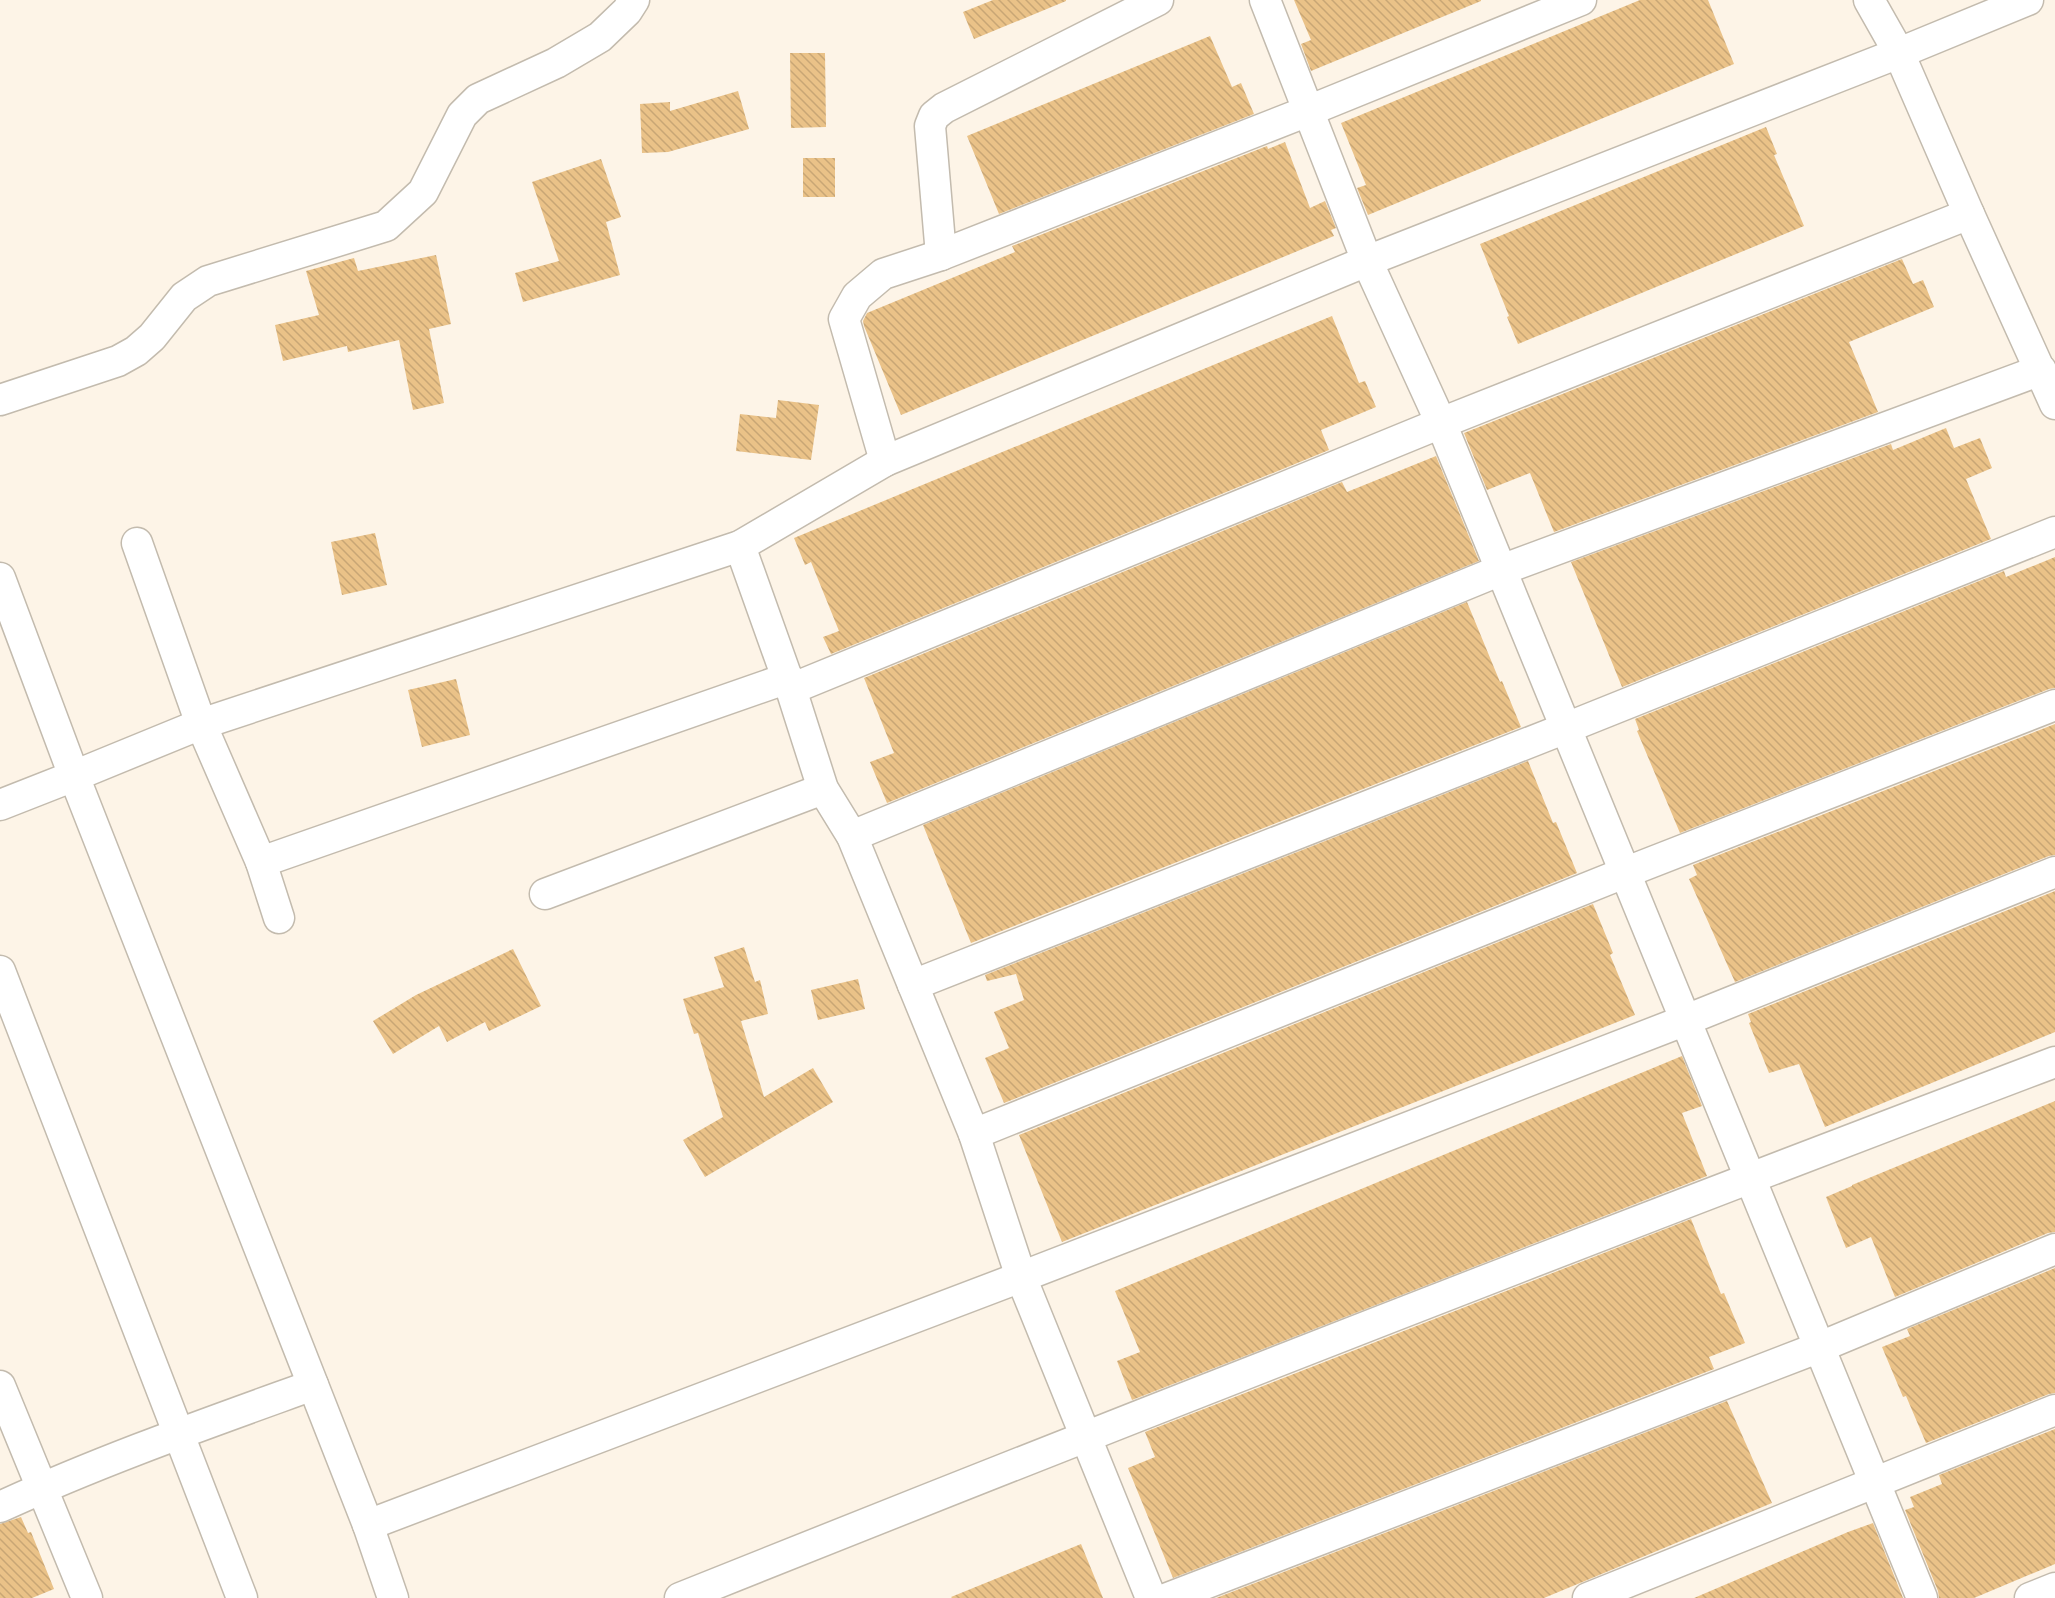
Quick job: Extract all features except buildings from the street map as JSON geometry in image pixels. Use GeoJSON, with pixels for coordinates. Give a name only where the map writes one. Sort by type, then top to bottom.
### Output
{"type":"FeatureCollection","features":[{"type":"Feature","properties":{"kind":"street"},"geometry":{"type":"LineString","coordinates":[[0,400],[118,361],[136,351],[152,337],[184,297],[208,281],[386,226],[423,192],[462,115],[478,99],[556,63],[600,37],[627,11],[634,0]]}},
{"type":"Feature","properties":{"kind":"street"},"geometry":{"type":"LineString","coordinates":[[941,255],[933,136],[930,126],[934,116],[944,108],[1158,0]]}},
{"type":"Feature","properties":{"kind":"street"},"geometry":{"type":"LineString","coordinates":[[1265,0],[1367,261],[1441,423],[1922,1598]]}},
{"type":"Feature","properties":{"kind":"street"},"geometry":{"type":"LineString","coordinates":[[885,461],[844,319],[857,296],[883,274],[941,255],[1308,111],[1581,0]]}},
{"type":"Feature","properties":{"kind":"street"},"geometry":{"type":"LineString","coordinates":[[1869,0],[1899,53],[1969,214],[2042,370],[2055,404]]}},
{"type":"Feature","properties":{"kind":"street"},"geometry":{"type":"LineString","coordinates":[[0,805],[201,724],[740,546],[885,461],[1367,261],[1899,53],[2028,0]]}},
{"type":"Feature","properties":{"kind":"street"},"geometry":{"type":"LineString","coordinates":[[261,862],[789,683],[1969,214]]}},
{"type":"Feature","properties":{"kind":"street"},"geometry":{"type":"LineString","coordinates":[[852,836],[1501,570],[2042,370]]}},
{"type":"Feature","properties":{"kind":"street"},"geometry":{"type":"LineString","coordinates":[[913,985],[1566,728],[2055,532]]}},
{"type":"Feature","properties":{"kind":"street"},"geometry":{"type":"LineString","coordinates":[[137,543],[201,724],[261,862],[279,918]]}},
{"type":"Feature","properties":{"kind":"street"},"geometry":{"type":"LineString","coordinates":[[740,546],[824,789],[852,836],[974,1134],[1021,1277],[1151,1598]]}},
{"type":"Feature","properties":{"kind":"street"},"geometry":{"type":"LineString","coordinates":[[0,578],[74,776],[368,1526],[393,1598]]}},
{"type":"Feature","properties":{"kind":"street"},"geometry":{"type":"LineString","coordinates":[[974,1134],[1624,873],[2055,705]]}},
{"type":"Feature","properties":{"kind":"street"},"geometry":{"type":"LineString","coordinates":[[545,894],[824,789]]}},
{"type":"Feature","properties":{"kind":"street"},"geometry":{"type":"LineString","coordinates":[[368,1526],[1686,1020],[2055,872]]}},
{"type":"Feature","properties":{"kind":"street"},"geometry":{"type":"LineString","coordinates":[[0,971],[242,1598]]}},
{"type":"Feature","properties":{"kind":"street"},"geometry":{"type":"LineString","coordinates":[[680,1598],[1084,1436],[1750,1177],[2055,1062]]}},
{"type":"Feature","properties":{"kind":"street"},"geometry":{"type":"LineString","coordinates":[[1168,1598],[1820,1347],[2055,1249]]}},
{"type":"Feature","properties":{"kind":"street"},"geometry":{"type":"LineString","coordinates":[[0,1507],[43,1487],[179,1433],[313,1384]]}},
{"type":"Feature","properties":{"kind":"street"},"geometry":{"type":"LineString","coordinates":[[0,1386],[87,1598]]}},
{"type":"Feature","properties":{"kind":"street"},"geometry":{"type":"LineString","coordinates":[[1588,1598],[2055,1410]]}},
{"type":"Feature","properties":{"kind":"street"},"geometry":{"type":"LineString","coordinates":[[2030,1598],[2055,1588]]}}]}
